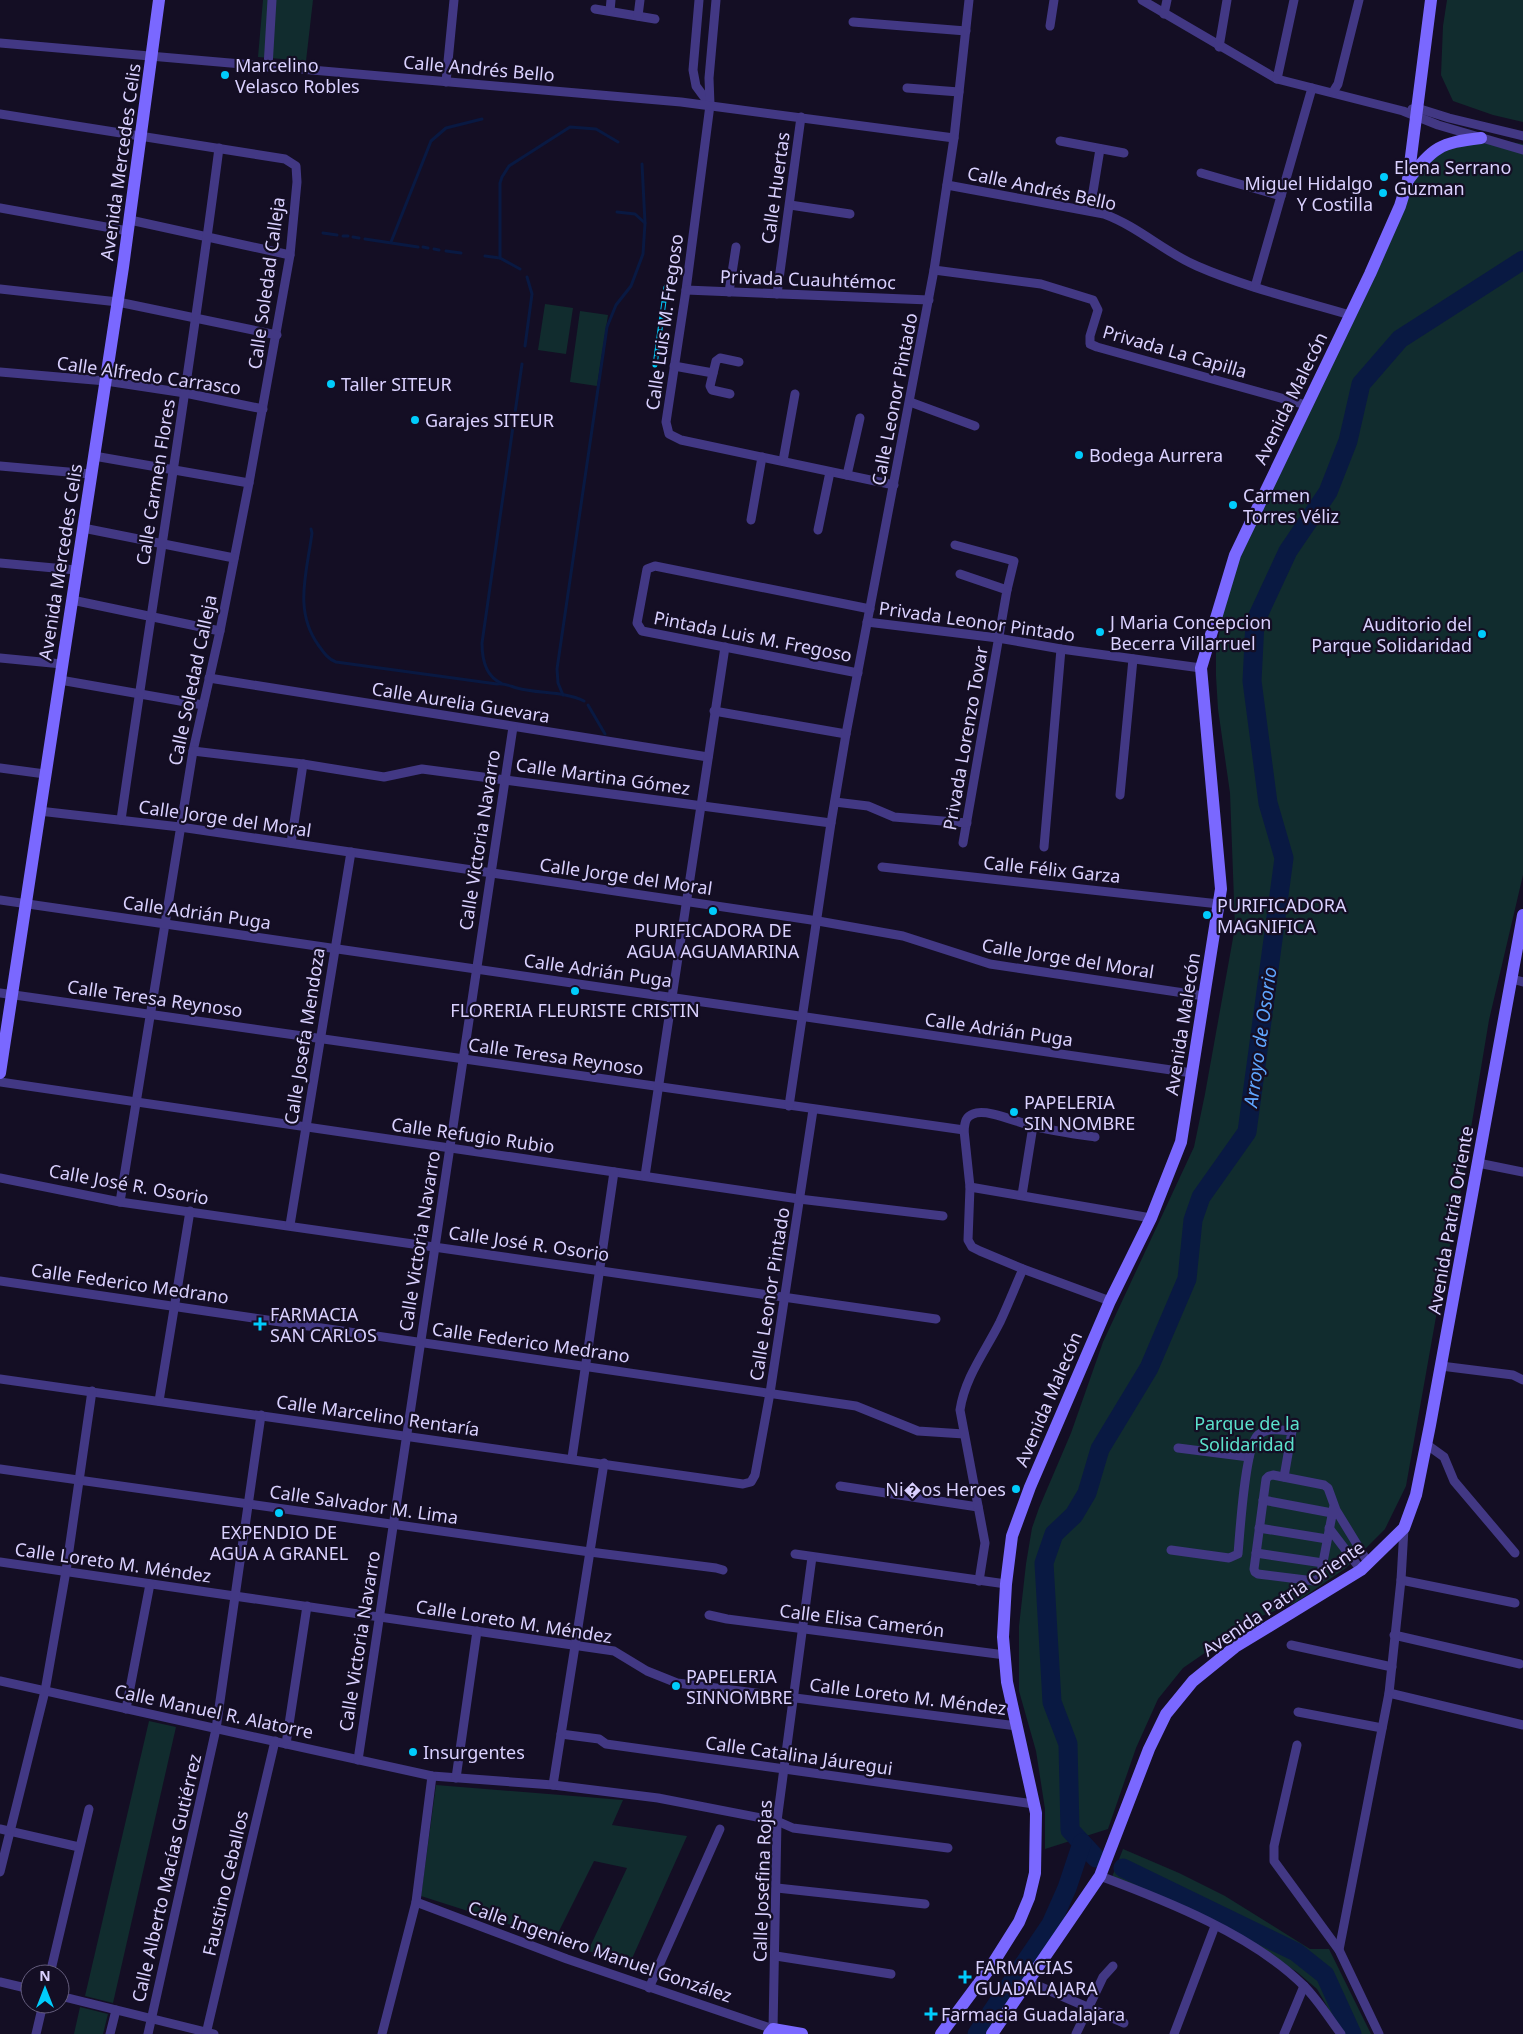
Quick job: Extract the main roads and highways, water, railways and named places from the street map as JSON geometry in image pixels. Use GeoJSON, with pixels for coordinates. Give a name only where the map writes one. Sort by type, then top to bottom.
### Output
{"type":"FeatureCollection","features":[{"type":"Feature","properties":{"kind":"waterway"},"geometry":{"type":"LineString","coordinates":[[391,242],[431,141],[446,128],[482,119]]}},
{"type":"Feature","properties":{"kind":"waterway"},"geometry":{"type":"LineString","coordinates":[[500,258],[500,183],[509,166],[570,127],[596,129],[618,142]]}},
{"type":"Feature","properties":{"kind":"waterway"},"geometry":{"type":"LineString","coordinates":[[563,695],[558,683],[557,669],[607,327],[616,305],[631,286],[643,254],[645,223],[642,164]]}},
{"type":"Feature","properties":{"kind":"waterway"},"geometry":{"type":"LineString","coordinates":[[617,212],[635,214],[645,223]]}},
{"type":"Feature","properties":{"kind":"waterway"},"geometry":{"type":"LineString","coordinates":[[323,233],[337,235]]}},
{"type":"Feature","properties":{"kind":"waterway"},"geometry":{"type":"LineString","coordinates":[[343,236],[348,236]]}},
{"type":"Feature","properties":{"kind":"waterway"},"geometry":{"type":"LineString","coordinates":[[353,237],[359,238]]}},
{"type":"Feature","properties":{"kind":"waterway"},"geometry":{"type":"LineString","coordinates":[[365,239],[418,247]]}},
{"type":"Feature","properties":{"kind":"waterway"},"geometry":{"type":"LineString","coordinates":[[423,247],[428,248]]}},
{"type":"Feature","properties":{"kind":"waterway"},"geometry":{"type":"LineString","coordinates":[[434,249],[439,250]]}},
{"type":"Feature","properties":{"kind":"waterway"},"geometry":{"type":"LineString","coordinates":[[446,251],[461,253]]}},
{"type":"Feature","properties":{"kind":"waterway"},"geometry":{"type":"LineString","coordinates":[[485,256],[500,258],[520,269]]}},
{"type":"Feature","properties":{"kind":"waterway","name":"Arroyo de Osorio"},"geometry":{"type":"LineString","coordinates":[[1096,1858],[1070,1830],[1068,1744],[1052,1702],[1044,1563],[1054,1534],[1074,1515],[1087,1493],[1100,1449],[1149,1368],[1187,1279],[1193,1220],[1201,1197],[1247,1132],[1284,858],[1268,803],[1252,681],[1255,622],[1288,551],[1328,492],[1348,441],[1361,384],[1400,339],[1523,260]]}},
{"type":"Feature","properties":{"kind":"waterway"},"geometry":{"type":"LineString","coordinates":[[525,346],[532,294],[527,277]]}},
{"type":"Feature","properties":{"kind":"waterway"},"geometry":{"type":"LineString","coordinates":[[501,683],[491,676],[488,671],[483,655],[482,643],[522,364]]}},
{"type":"Feature","properties":{"kind":"waterway"},"geometry":{"type":"LineString","coordinates":[[311,529],[305,577],[304,605],[311,633],[326,656],[336,662],[505,684],[525,690],[560,694],[584,701]]}},
{"type":"Feature","properties":{"kind":"waterway"},"geometry":{"type":"LineString","coordinates":[[588,705],[605,734]]}},
{"type":"Feature","properties":{"kind":"waterway"},"geometry":{"type":"LineString","coordinates":[[977,2034],[1051,1924],[1067,1888],[1082,1843]]}},
{"type":"Feature","properties":{"kind":"waterway"},"geometry":{"type":"LineString","coordinates":[[1123,1868],[1296,1952],[1325,1975],[1352,2034]]}},
{"type":"Feature","properties":{"kind":"railway"},"geometry":{"type":"LineString","coordinates":[[655,365],[666,287]]}},
{"type":"Feature","properties":{"kind":"place","name":"Marcelino Velasco Robles"},"geometry":{"type":"Point","coordinates":[225,75]}},
{"type":"Feature","properties":{"kind":"place","name":"Elena Serrano Guzman"},"geometry":{"type":"Point","coordinates":[1384,177]}},
{"type":"Feature","properties":{"kind":"place","name":"Miguel Hidalgo Y Costilla"},"geometry":{"type":"Point","coordinates":[1383,193]}},
{"type":"Feature","properties":{"kind":"place","name":"Taller SITEUR"},"geometry":{"type":"Point","coordinates":[331,384]}},
{"type":"Feature","properties":{"kind":"place","name":"Garajes SITEUR"},"geometry":{"type":"Point","coordinates":[415,420]}},
{"type":"Feature","properties":{"kind":"place","name":"Bodega Aurrera"},"geometry":{"type":"Point","coordinates":[1079,455]}},
{"type":"Feature","properties":{"kind":"place","name":"Carmen Torres Véliz"},"geometry":{"type":"Point","coordinates":[1233,505]}},
{"type":"Feature","properties":{"kind":"place","name":"J Maria Concepcion Becerra Villarruel"},"geometry":{"type":"Point","coordinates":[1100,632]}},
{"type":"Feature","properties":{"kind":"place","name":"Auditorio del Parque Solidaridad"},"geometry":{"type":"Point","coordinates":[1482,634]}},
{"type":"Feature","properties":{"kind":"place","name":"PURIFICADORA DE AGUA AGUAMARINA"},"geometry":{"type":"Point","coordinates":[713,911]}},
{"type":"Feature","properties":{"kind":"place","name":"PURIFICADORA MAGNIFICA"},"geometry":{"type":"Point","coordinates":[1207,915]}},
{"type":"Feature","properties":{"kind":"place","name":"FLORERIA FLEURISTE CRISTIN"},"geometry":{"type":"Point","coordinates":[575,991]}},
{"type":"Feature","properties":{"kind":"place","name":"PAPELERIA SIN NOMBRE"},"geometry":{"type":"Point","coordinates":[1014,1112]}},
{"type":"Feature","properties":{"kind":"place","name":"FARMACIA SAN CARLOS"},"geometry":{"type":"Point","coordinates":[260,1324]}},
{"type":"Feature","properties":{"kind":"place","name":"Ni�os Heroes"},"geometry":{"type":"Point","coordinates":[1016,1489]}},
{"type":"Feature","properties":{"kind":"place","name":"EXPENDIO DE AGUA A GRANEL"},"geometry":{"type":"Point","coordinates":[279,1513]}},
{"type":"Feature","properties":{"kind":"place","name":"PAPELERIA SINNOMBRE"},"geometry":{"type":"Point","coordinates":[676,1686]}},
{"type":"Feature","properties":{"kind":"place","name":"Insurgentes"},"geometry":{"type":"Point","coordinates":[413,1752]}},
{"type":"Feature","properties":{"kind":"place","name":"FARMACIAS GUADALAJARA"},"geometry":{"type":"Point","coordinates":[965,1977]}},
{"type":"Feature","properties":{"kind":"place","name":"Farmacia Guadalajara"},"geometry":{"type":"Point","coordinates":[931,2014]}},
{"type":"Feature","properties":{"kind":"park label","name":"Parque de la Solidaridad"},"geometry":{"type":"Point","coordinates":[1247,1434]}}]}
